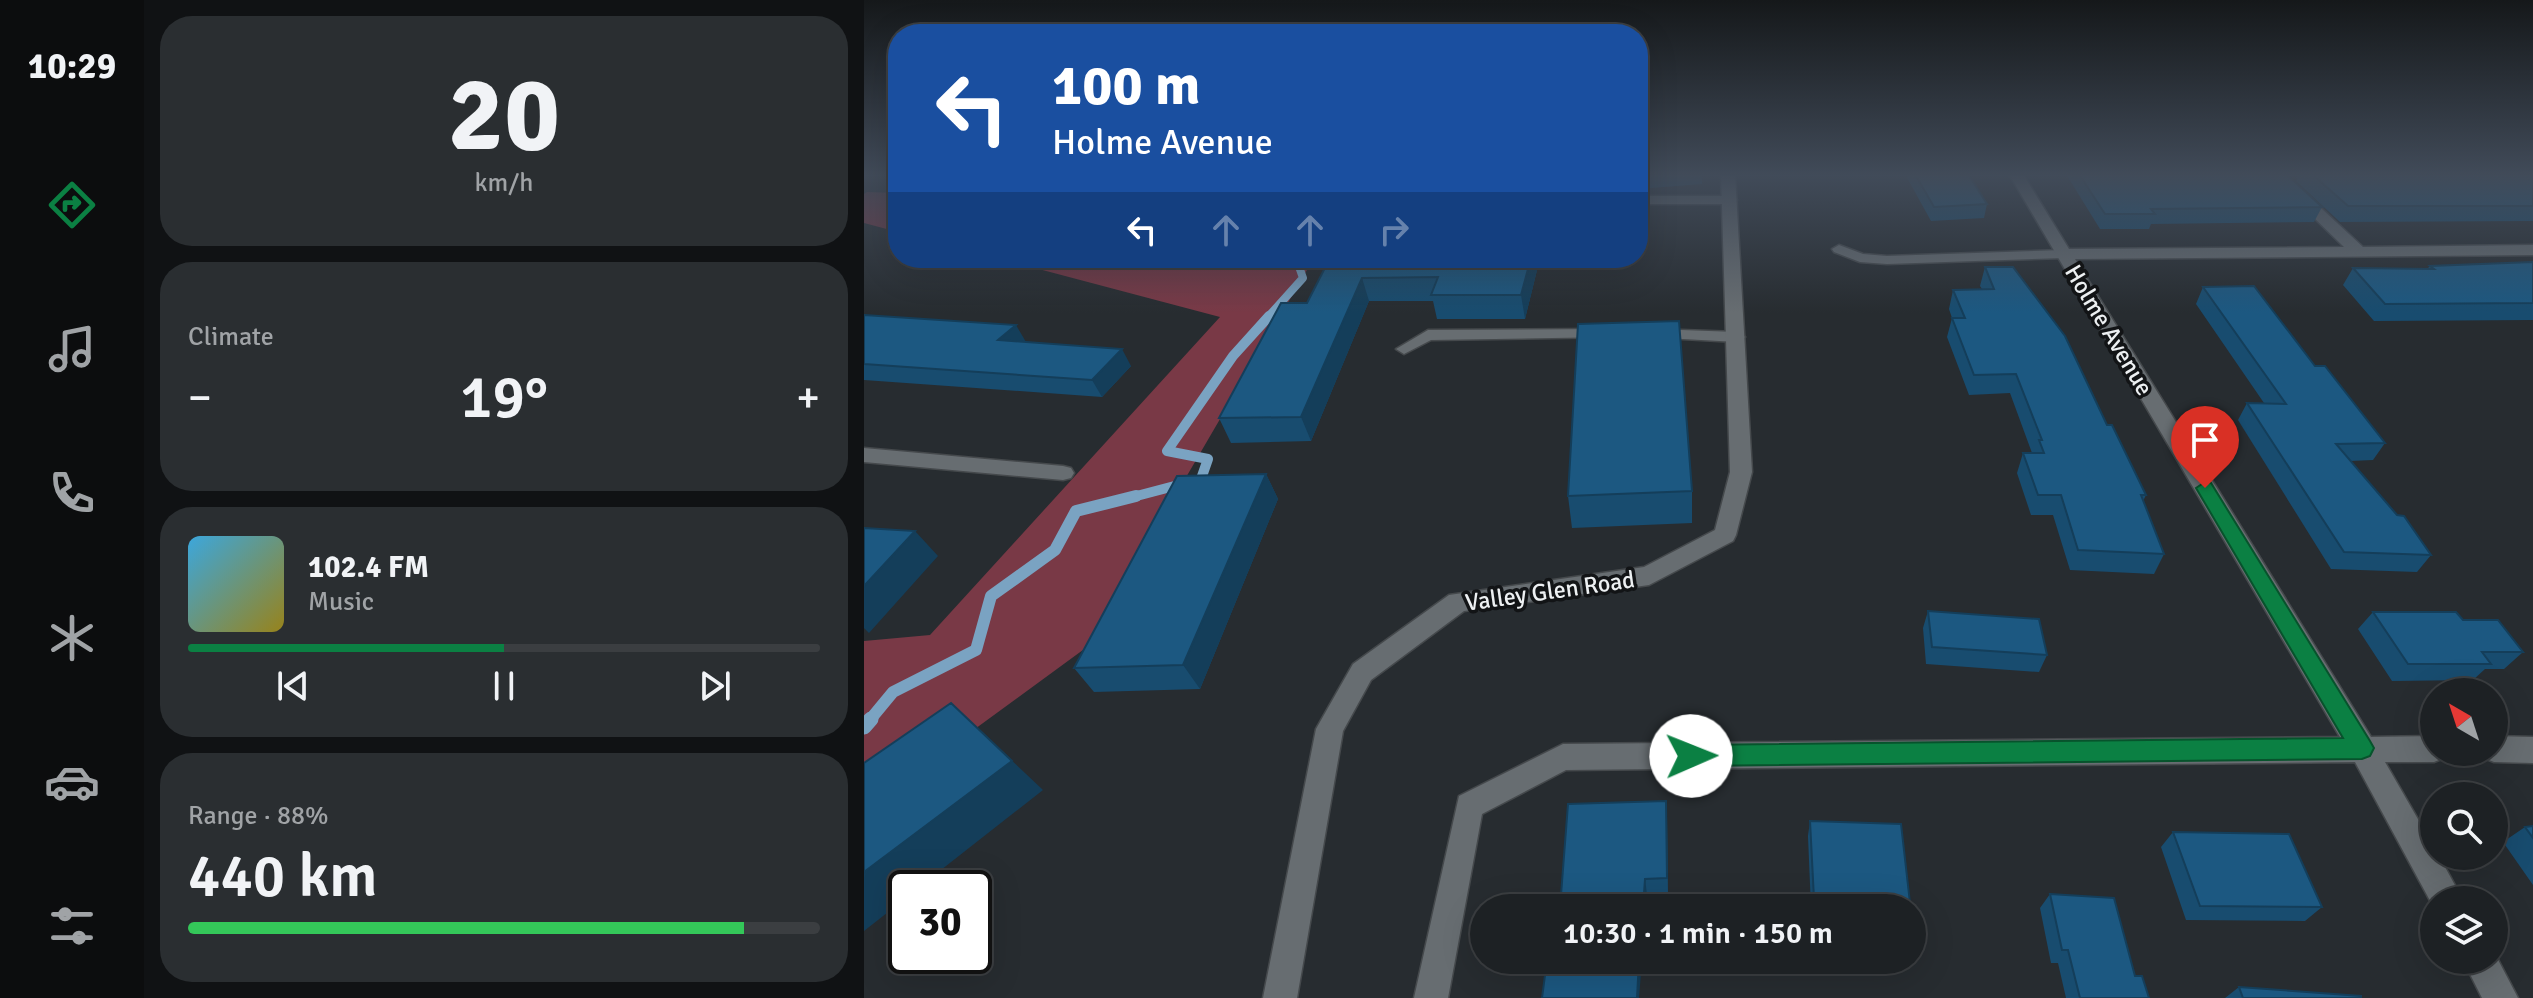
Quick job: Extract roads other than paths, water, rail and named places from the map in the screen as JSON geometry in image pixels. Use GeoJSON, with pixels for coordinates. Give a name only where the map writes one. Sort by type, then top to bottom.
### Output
{"type":"FeatureCollection","features":[{"type":"Feature","properties":{"kind":"street","name":"Valley Glen Road"},"geometry":{"type":"LineString","coordinates":[[1280,998],[1330,729],[1362,672],[1458,602],[1649,576],[1725,535],[1741,472],[1731,221]]}},
{"type":"Feature","properties":{"kind":"street","name":"Holme Avenue"},"geometry":{"type":"LineString","coordinates":[[2043,221],[2362,748],[2439,886]]}},
{"type":"Feature","properties":{"kind":"street"},"geometry":{"type":"LineString","coordinates":[[2326,221],[2358,251]]}},
{"type":"Feature","properties":{"kind":"street"},"geometry":{"type":"LineString","coordinates":[[2063,254],[2533,250]]}},
{"type":"Feature","properties":{"kind":"street"},"geometry":{"type":"LineString","coordinates":[[864,455],[1063,473]]}},
{"type":"Feature","properties":{"kind":"street"},"geometry":{"type":"LineString","coordinates":[[1431,998],[1469,806],[1563,757],[2420,749]]}},
{"type":"Feature","properties":{"kind":"street"},"geometry":{"type":"LineString","coordinates":[[2508,749],[2533,750]]}},
{"type":"Feature","properties":{"kind":"street"},"geometry":{"type":"LineString","coordinates":[[2488,974],[2501,998]]}},
{"type":"Feature","properties":{"kind":"lane"},"geometry":{"type":"LineString","coordinates":[[1839,249],[1860,258],[1887,260],[2063,254]]}},
{"type":"Feature","properties":{"kind":"lane"},"geometry":{"type":"LineString","coordinates":[[1404,349],[1428,335],[1737,337]]}},
{"type":"Feature","properties":{"kind":"waterway"},"geometry":{"type":"LineString","coordinates":[[1267,318],[1303,278],[1300,268]]}},
{"type":"Feature","properties":{"kind":"waterway"},"geometry":{"type":"LineString","coordinates":[[1129,498],[1201,479],[1208,459],[1167,451],[1233,356],[1269,316]]}},
{"type":"Feature","properties":{"kind":"waterway"},"geometry":{"type":"LineString","coordinates":[[869,721],[893,692],[976,650],[991,596],[1055,550],[1076,511],[1136,496]]}},
{"type":"Feature","properties":{"kind":"waterway"},"geometry":{"type":"LineString","coordinates":[[864,727],[871,719]]}}]}
